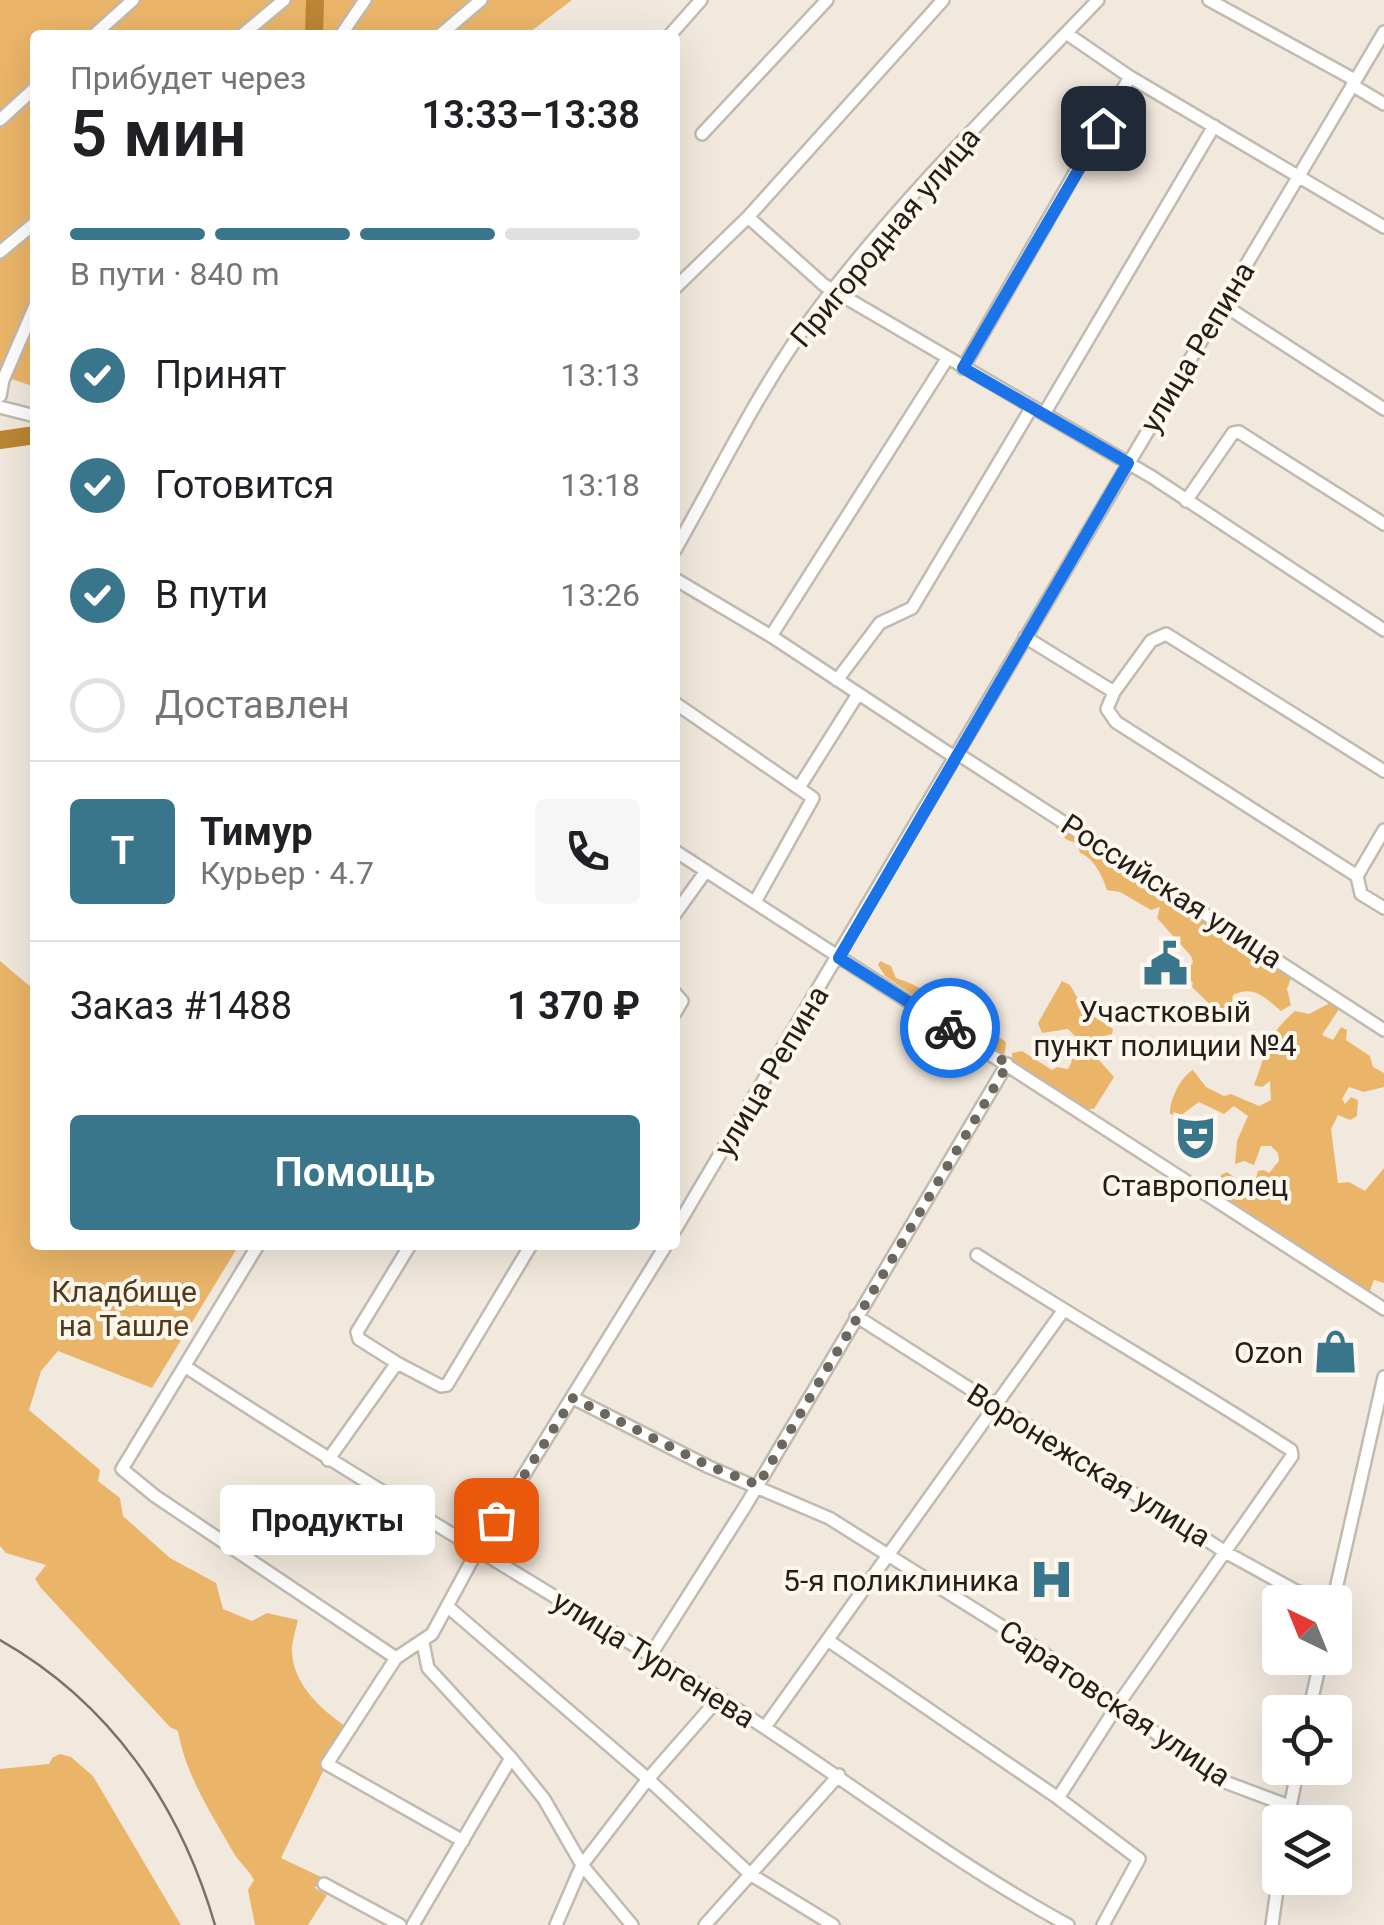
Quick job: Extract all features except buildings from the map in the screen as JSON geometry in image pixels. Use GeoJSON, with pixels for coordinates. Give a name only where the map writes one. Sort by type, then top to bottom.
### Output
{"type":"FeatureCollection","features":[{"type":"Feature","properties":{"kind":"street"},"geometry":{"type":"LineString","coordinates":[[99,30],[132,0]]}},
{"type":"Feature","properties":{"kind":"street"},"geometry":{"type":"LineString","coordinates":[[248,30],[284,0]]}},
{"type":"Feature","properties":{"kind":"street"},"geometry":{"type":"LineString","coordinates":[[344,30],[365,0]]}},
{"type":"Feature","properties":{"kind":"street"},"geometry":{"type":"LineString","coordinates":[[446,30],[480,0]]}},
{"type":"Feature","properties":{"kind":"street"},"geometry":{"type":"LineString","coordinates":[[674,30],[701,0]]}},
{"type":"Feature","properties":{"kind":"street"},"geometry":{"type":"LineString","coordinates":[[702,134],[827,0]]}},
{"type":"Feature","properties":{"kind":"street"},"geometry":{"type":"LineString","coordinates":[[680,283],[748,217],[943,0]]}},
{"type":"Feature","properties":{"kind":"street","name":"Пригородная улица"},"geometry":{"type":"LineString","coordinates":[[680,541],[791,347],[833,290],[929,178],[1098,0]]}},
{"type":"Feature","properties":{"kind":"street"},"geometry":{"type":"LineString","coordinates":[[1210,0],[1384,104]]}},
{"type":"Feature","properties":{"kind":"street","name":"улица Репина"},"geometry":{"type":"LineString","coordinates":[[680,1222],[1384,32]]}},
{"type":"Feature","properties":{"kind":"street"},"geometry":{"type":"LineString","coordinates":[[1066,33],[1130,77],[1384,228]]}},
{"type":"Feature","properties":{"kind":"street"},"geometry":{"type":"LineString","coordinates":[[963,368],[1130,77]]}},
{"type":"Feature","properties":{"kind":"street"},"geometry":{"type":"LineString","coordinates":[[0,120],[30,93]]}},
{"type":"Feature","properties":{"kind":"street"},"geometry":{"type":"LineString","coordinates":[[1044,414],[1214,126]]}},
{"type":"Feature","properties":{"kind":"street"},"geometry":{"type":"LineString","coordinates":[[748,217],[833,290],[1128,463],[1384,630]]}},
{"type":"Feature","properties":{"kind":"street"},"geometry":{"type":"LineString","coordinates":[[0,252],[30,227]]}},
{"type":"Feature","properties":{"kind":"street"},"geometry":{"type":"LineString","coordinates":[[1222,304],[1384,409]]}},
{"type":"Feature","properties":{"kind":"street"},"geometry":{"type":"LineString","coordinates":[[0,396],[30,318]]}},
{"type":"Feature","properties":{"kind":"street"},"geometry":{"type":"LineString","coordinates":[[772,636],[947,358]]}},
{"type":"Feature","properties":{"kind":"street"},"geometry":{"type":"LineString","coordinates":[[0,407],[30,415]]}},
{"type":"Feature","properties":{"kind":"street"},"geometry":{"type":"LineString","coordinates":[[837,680],[880,623],[912,608],[1032,407]]}},
{"type":"Feature","properties":{"kind":"street"},"geometry":{"type":"LineString","coordinates":[[1186,500],[1233,433],[1239,432],[1384,524]]}},
{"type":"Feature","properties":{"kind":"street","name":"Российская улица"},"geometry":{"type":"LineString","coordinates":[[680,582],[772,636],[1384,1030]]}},
{"type":"Feature","properties":{"kind":"street"},"geometry":{"type":"LineString","coordinates":[[1357,876],[1116,722],[1106,709],[1151,641],[1166,634],[1384,770]]}},
{"type":"Feature","properties":{"kind":"street"},"geometry":{"type":"LineString","coordinates":[[1025,637],[1114,692]]}},
{"type":"Feature","properties":{"kind":"street"},"geometry":{"type":"LineString","coordinates":[[800,786],[858,694]]}},
{"type":"Feature","properties":{"kind":"street"},"geometry":{"type":"LineString","coordinates":[[680,706],[810,794],[813,803],[755,902]]}},
{"type":"Feature","properties":{"kind":"street"},"geometry":{"type":"LineString","coordinates":[[1384,830],[1357,876],[1361,894],[1384,908]]}},
{"type":"Feature","properties":{"kind":"street"},"geometry":{"type":"LineString","coordinates":[[680,854],[1384,1308]]}},
{"type":"Feature","properties":{"kind":"street"},"geometry":{"type":"LineString","coordinates":[[680,907],[706,871]]}},
{"type":"Feature","properties":{"kind":"street"},"geometry":{"type":"LineString","coordinates":[[650,1656],[758,1485],[1008,1064]]}},
{"type":"Feature","properties":{"kind":"street"},"geometry":{"type":"LineString","coordinates":[[255,1250],[122,1469],[396,1658]]}},
{"type":"Feature","properties":{"kind":"street"},"geometry":{"type":"LineString","coordinates":[[407,1250],[357,1332],[358,1339],[441,1386],[446,1385],[528,1250]]}},
{"type":"Feature","properties":{"kind":"street"},"geometry":{"type":"LineString","coordinates":[[463,1841],[327,1764],[396,1658],[432,1634],[477,1550],[663,1250]]}},
{"type":"Feature","properties":{"kind":"street"},"geometry":{"type":"LineString","coordinates":[[978,1255],[1063,1311],[1178,1376],[1291,1450],[1292,1456],[1117,1706],[1058,1798]]}},
{"type":"Feature","properties":{"kind":"street"},"geometry":{"type":"LineString","coordinates":[[765,1727],[1063,1311]]}},
{"type":"Feature","properties":{"kind":"street","name":"Воронежская улица"},"geometry":{"type":"LineString","coordinates":[[856,1316],[1227,1552],[1285,1585]]}},
{"type":"Feature","properties":{"kind":"street"},"geometry":{"type":"LineString","coordinates":[[328,1460],[397,1363]]}},
{"type":"Feature","properties":{"kind":"street","name":"улица Тургенева"},"geometry":{"type":"LineString","coordinates":[[186,1367],[328,1460],[720,1698],[989,1881],[1068,1925]]}},
{"type":"Feature","properties":{"kind":"street"},"geometry":{"type":"LineString","coordinates":[[1336,1585],[1380,1418],[1384,1377]]}},
{"type":"Feature","properties":{"kind":"street","name":"Саратовская улица"},"geometry":{"type":"LineString","coordinates":[[573,1398],[709,1466],[829,1518],[1033,1646],[1224,1782],[1286,1805]]}},
{"type":"Feature","properties":{"kind":"street"},"geometry":{"type":"LineString","coordinates":[[447,1606],[648,1778],[750,1874],[834,1925]]}},
{"type":"Feature","properties":{"kind":"street"},"geometry":{"type":"LineString","coordinates":[[829,1640],[1058,1798],[1139,1859],[1103,1925]]}},
{"type":"Feature","properties":{"kind":"street"},"geometry":{"type":"LineString","coordinates":[[423,1642],[428,1668],[544,1799],[582,1865],[632,1925]]}},
{"type":"Feature","properties":{"kind":"street"},"geometry":{"type":"LineString","coordinates":[[556,1925],[582,1865],[648,1778],[720,1698]]}},
{"type":"Feature","properties":{"kind":"street"},"geometry":{"type":"LineString","coordinates":[[413,1925],[511,1758]]}},
{"type":"Feature","properties":{"kind":"street"},"geometry":{"type":"LineString","coordinates":[[723,1925],[710,1920],[838,1775]]}},
{"type":"Feature","properties":{"kind":"street"},"geometry":{"type":"LineString","coordinates":[[324,1884],[400,1925]]}},
{"type":"Feature","properties":{"kind":"street"},"geometry":{"type":"LineString","coordinates":[[1272,1925],[1276,1895]]}},
{"type":"Feature","properties":{"kind":"green space"},"geometry":{"type":"Polygon","coordinates":[[[0,0],[572,0],[533,30],[30,30],[30,385],[0,375],[0,0]]]}},
{"type":"Feature","properties":{"kind":"green space"},"geometry":{"type":"Polygon","coordinates":[[[1059,821],[1292,976],[1287,989],[1291,1005],[1281,1011],[1247,991],[1233,995],[1231,1007],[1219,1013],[1185,975],[1193,962],[1191,956],[1157,918],[1160,907],[1151,910],[1120,892],[1107,890],[1097,868],[1080,853],[1077,843],[1058,831],[1054,823],[1059,821]]]}},
{"type":"Feature","properties":{"kind":"green space","name":"Кладбище на Ташле"},"geometry":{"type":"Polygon","coordinates":[[[0,961],[30,986],[30,1250],[236,1250],[152,1388],[58,1351],[41,1371],[29,1410],[100,1470],[98,1481],[120,1498],[123,1516],[170,1558],[216,1583],[223,1609],[252,1621],[267,1613],[298,1620],[292,1649],[298,1676],[318,1704],[345,1726],[281,1858],[321,1877],[315,1888],[327,1895],[308,1925],[255,1925],[248,1890],[254,1880],[201,1795],[178,1731],[170,1727],[41,1588],[35,1579],[46,1565],[6,1553],[0,1546],[0,961]]]}},
{"type":"Feature","properties":{"kind":"green space"},"geometry":{"type":"Polygon","coordinates":[[[880,961],[891,966],[896,978],[913,984],[1006,1042],[1005,1053],[1001,1055],[885,976],[878,965],[880,961]]]}},
{"type":"Feature","properties":{"kind":"green space"},"geometry":{"type":"Polygon","coordinates":[[[1062,981],[1070,985],[1085,1011],[1113,1029],[1112,1034],[1083,1042],[1079,1050],[1099,1060],[1114,1077],[1094,1109],[1086,1109],[1012,1062],[1012,1053],[1022,1051],[1052,1070],[1068,1069],[1072,1061],[1065,1055],[1075,1036],[1068,1029],[1042,1033],[1038,1023],[1062,981]]]}},
{"type":"Feature","properties":{"kind":"green space"},"geometry":{"type":"Polygon","coordinates":[[[1338,1003],[1339,1009],[1322,1035],[1333,1040],[1341,1027],[1347,1030],[1346,1040],[1370,1056],[1373,1067],[1384,1073],[1384,1087],[1364,1092],[1349,1087],[1342,1099],[1345,1104],[1351,1097],[1358,1100],[1357,1116],[1350,1120],[1338,1115],[1331,1129],[1338,1183],[1349,1182],[1365,1191],[1384,1168],[1384,1283],[1374,1280],[1369,1293],[1215,1194],[1221,1175],[1227,1172],[1249,1188],[1254,1185],[1258,1171],[1269,1173],[1279,1161],[1271,1146],[1261,1146],[1254,1165],[1244,1161],[1235,1164],[1237,1141],[1248,1116],[1234,1106],[1224,1114],[1199,1102],[1180,1116],[1170,1114],[1177,1089],[1193,1070],[1206,1087],[1224,1096],[1231,1094],[1259,1106],[1271,1100],[1270,1081],[1262,1087],[1254,1085],[1272,1037],[1295,1011],[1309,1014],[1338,1003]]]}},
{"type":"Feature","properties":{"kind":"green space"},"geometry":{"type":"Polygon","coordinates":[[[60,1754],[71,1757],[93,1776],[181,1925],[0,1925],[0,1769],[49,1764],[60,1754]]]}},
{"type":"Feature","properties":{"kind":"waterway"},"geometry":{"type":"LineString","coordinates":[[314,30],[315,0]]}},
{"type":"Feature","properties":{"kind":"waterway"},"geometry":{"type":"LineString","coordinates":[[0,440],[30,436]]}},
{"type":"Feature","properties":{"kind":"railway"},"geometry":{"type":"LineString","coordinates":[[0,1640],[76,1694],[136,1761],[182,1839],[215,1925]]}},
{"type":"Feature","properties":{"kind":"way so far"},"geometry":{"type":"LineString","coordinates":[[496,1520],[573,1398],[709,1466],[758,1485],[1008,1064],[950,1028]]}},
{"type":"Feature","properties":{"kind":"place","name":"Участковый пункт полиции №4"},"geometry":{"type":"Point","coordinates":[1165,964]}},
{"type":"Feature","properties":{"kind":"place","name":"Ставрополец"},"geometry":{"type":"Point","coordinates":[1195,1138]}},
{"type":"Feature","properties":{"kind":"place","name":"Ozon"},"geometry":{"type":"Point","coordinates":[1336,1352]}},
{"type":"Feature","properties":{"kind":"place","name":"Продукты"},"geometry":{"type":"Point","coordinates":[496,1520]}},
{"type":"Feature","properties":{"kind":"place","name":"5-я поликлиника"},"geometry":{"type":"Point","coordinates":[1052,1580]}},
{"type":"Feature","properties":{"kind":"route"},"geometry":{"type":"LineString","coordinates":[[950,1028],[839,958],[1128,463],[963,368],[1103,128]]}}]}
